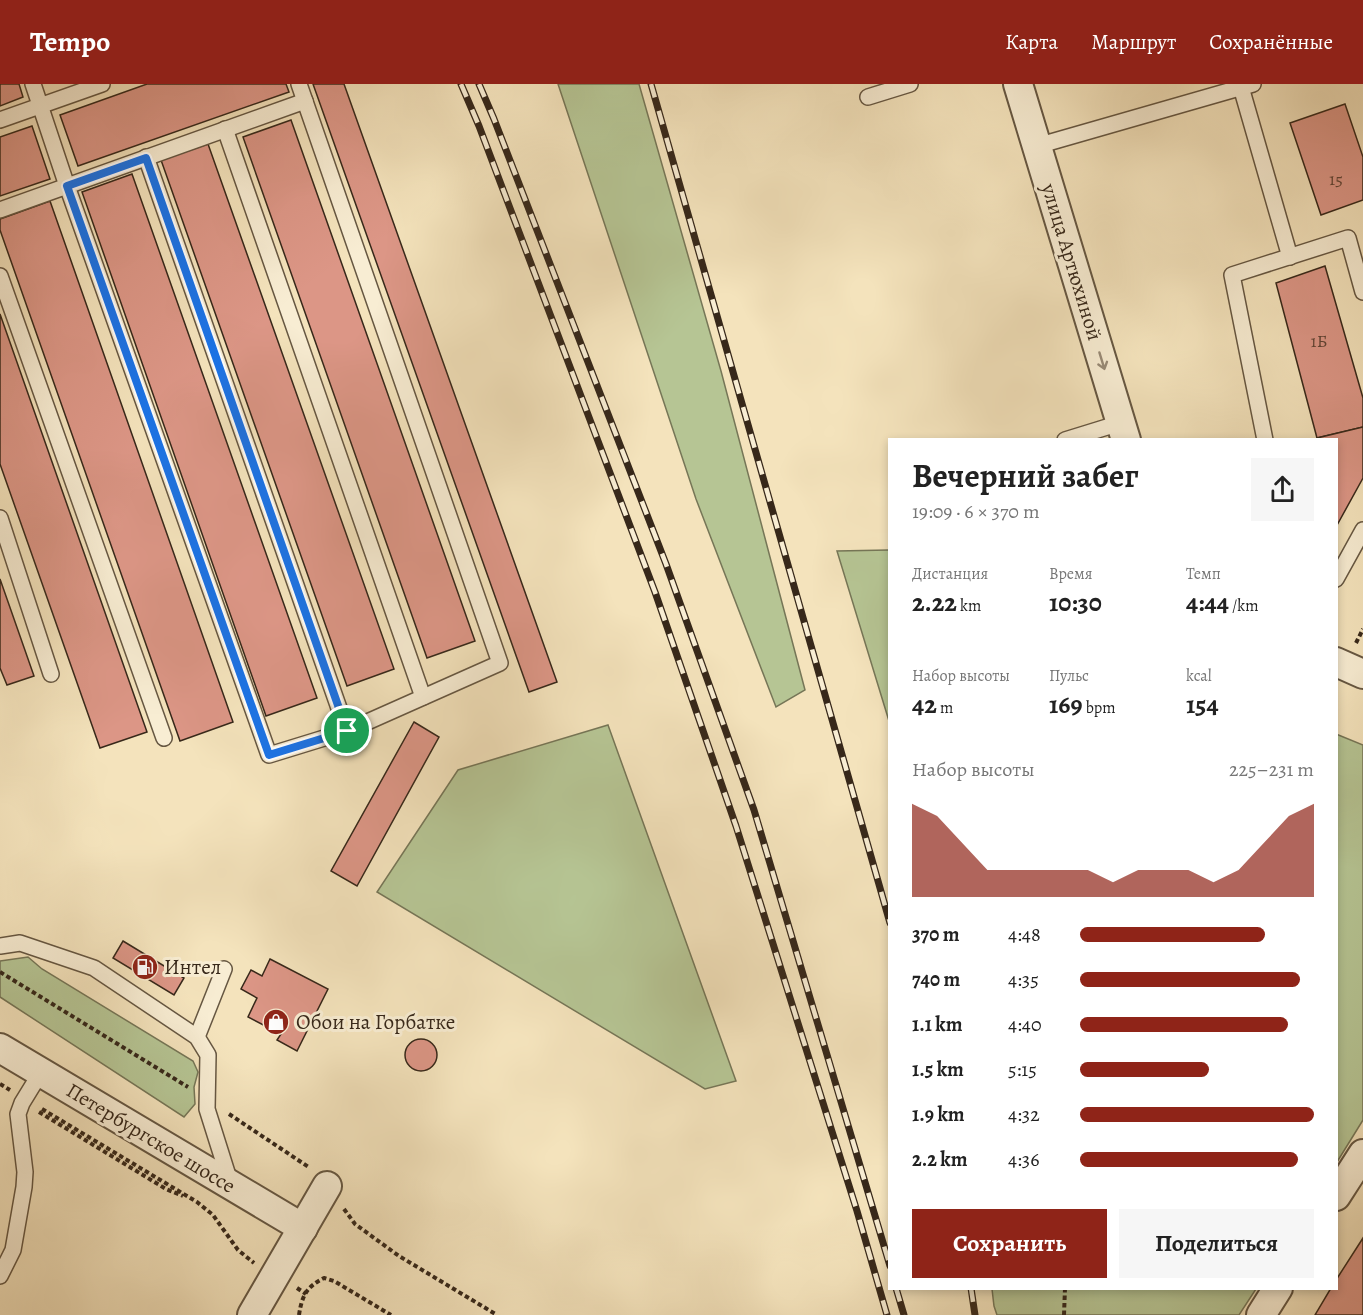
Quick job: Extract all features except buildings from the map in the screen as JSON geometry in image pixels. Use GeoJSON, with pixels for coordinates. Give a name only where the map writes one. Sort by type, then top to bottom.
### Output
{"type":"FeatureCollection","features":[{"type":"Feature","properties":{"kind":"street","name":"улица Артюхиной"},"geometry":{"type":"LineString","coordinates":[[1018,84],[1123,431]]}},
{"type":"Feature","properties":{"kind":"street"},"geometry":{"type":"LineString","coordinates":[[1338,663],[1363,674]]}},
{"type":"Feature","properties":{"kind":"street","name":"Петербургское шоссе"},"geometry":{"type":"LineString","coordinates":[[0,1048],[303,1228]]}},
{"type":"Feature","properties":{"kind":"street"},"geometry":{"type":"LineString","coordinates":[[1338,1193],[1363,1154]]}},
{"type":"Feature","properties":{"kind":"street"},"geometry":{"type":"LineString","coordinates":[[252,1315],[327,1186]]}},
{"type":"Feature","properties":{"kind":"street"},"geometry":{"type":"LineString","coordinates":[[1261,1315],[1277,1290]]}},
{"type":"Feature","properties":{"kind":"lane"},"geometry":{"type":"LineString","coordinates":[[33,84],[269,755],[347,731],[500,663],[299,84]]}},
{"type":"Feature","properties":{"kind":"lane"},"geometry":{"type":"LineString","coordinates":[[0,120],[102,84]]}},
{"type":"Feature","properties":{"kind":"lane"},"geometry":{"type":"LineString","coordinates":[[868,97],[910,84]]}},
{"type":"Feature","properties":{"kind":"lane"},"geometry":{"type":"LineString","coordinates":[[1037,146],[1247,86],[1290,257]]}},
{"type":"Feature","properties":{"kind":"lane"},"geometry":{"type":"LineString","coordinates":[[0,210],[305,101]]}},
{"type":"Feature","properties":{"kind":"lane"},"geometry":{"type":"LineString","coordinates":[[225,129],[423,697]]}},
{"type":"Feature","properties":{"kind":"lane"},"geometry":{"type":"LineString","coordinates":[[146,158],[347,731]]}},
{"type":"Feature","properties":{"kind":"lane"},"geometry":{"type":"LineString","coordinates":[[1265,438],[1232,275],[1348,238],[1358,254],[1363,292]]}},
{"type":"Feature","properties":{"kind":"lane"},"geometry":{"type":"LineString","coordinates":[[0,276],[164,738]]}},
{"type":"Feature","properties":{"kind":"lane"},"geometry":{"type":"LineString","coordinates":[[1078,438],[1123,431]]}},
{"type":"Feature","properties":{"kind":"lane"},"geometry":{"type":"LineString","coordinates":[[0,518],[51,674]]}},
{"type":"Feature","properties":{"kind":"lane"},"geometry":{"type":"LineString","coordinates":[[1338,575],[1363,530]]}},
{"type":"Feature","properties":{"kind":"lane"},"geometry":{"type":"LineString","coordinates":[[0,946],[20,943],[94,968],[197,1037],[208,1055],[207,1109],[231,1185]]}},
{"type":"Feature","properties":{"kind":"lane"},"geometry":{"type":"LineString","coordinates":[[197,1037],[224,969]]}},
{"type":"Feature","properties":{"kind":"lane"},"geometry":{"type":"LineString","coordinates":[[0,1276],[14,1250],[24,1187],[25,1172],[18,1114],[23,1101],[41,1072]]}},
{"type":"Feature","properties":{"kind":"path"},"geometry":{"type":"LineString","coordinates":[[0,972],[207,1099],[310,1168],[356,1224],[399,1256],[498,1315]]}},
{"type":"Feature","properties":{"kind":"path"},"geometry":{"type":"LineString","coordinates":[[0,1084],[23,1101]]}},
{"type":"Feature","properties":{"kind":"path"},"geometry":{"type":"LineString","coordinates":[[0,1089],[197,1202],[213,1215],[238,1250],[255,1264],[306,1294]]}},
{"type":"Feature","properties":{"kind":"path"},"geometry":{"type":"LineString","coordinates":[[299,1315],[302,1300],[312,1284],[324,1278],[334,1281],[391,1315]]}},
{"type":"Feature","properties":{"kind":"path"},"geometry":{"type":"LineString","coordinates":[[1064,1315],[1065,1290]]}},
{"type":"Feature","properties":{"kind":"green space"},"geometry":{"type":"Polygon","coordinates":[[[558,84],[639,84],[721,371],[805,690],[776,707],[696,499],[558,84]]]}},
{"type":"Feature","properties":{"kind":"green space"},"geometry":{"type":"Polygon","coordinates":[[[888,550],[888,718],[837,551],[888,550]]]}},
{"type":"Feature","properties":{"kind":"green space"},"geometry":{"type":"Polygon","coordinates":[[[608,725],[736,1081],[705,1089],[377,892],[458,770],[608,725]]]}},
{"type":"Feature","properties":{"kind":"green space"},"geometry":{"type":"Polygon","coordinates":[[[1338,735],[1363,745],[1363,1120],[1338,1160],[1338,735]]]}},
{"type":"Feature","properties":{"kind":"green space"},"geometry":{"type":"Polygon","coordinates":[[[28,957],[42,969],[193,1061],[198,1072],[194,1087],[195,1104],[184,1117],[0,997],[0,961],[28,957]]]}},
{"type":"Feature","properties":{"kind":"green space"},"geometry":{"type":"Polygon","coordinates":[[[992,1290],[1255,1290],[1239,1315],[997,1315],[992,1290]]]}},
{"type":"Feature","properties":{"kind":"railway"},"geometry":{"type":"LineString","coordinates":[[461,84],[479,126],[655,592],[736,826],[857,1211],[887,1315]]}},
{"type":"Feature","properties":{"kind":"railway"},"geometry":{"type":"LineString","coordinates":[[479,84],[666,564],[754,810],[888,1259]]}},
{"type":"Feature","properties":{"kind":"railway"},"geometry":{"type":"LineString","coordinates":[[651,84],[888,916]]}},
{"type":"Feature","properties":{"kind":"railway"},"geometry":{"type":"LineString","coordinates":[[897,1290],[904,1315]]}},
{"type":"Feature","properties":{"kind":"railway"},"geometry":{"type":"LineString","coordinates":[[971,1290],[975,1315]]}},
{"type":"Feature","properties":{"kind":"place","name":"Интел"},"geometry":{"type":"Point","coordinates":[145,967]}},
{"type":"Feature","properties":{"kind":"place","name":"Обои на Горбатке"},"geometry":{"type":"Point","coordinates":[276,1022]}},
{"type":"Feature","properties":{"kind":"route"},"geometry":{"type":"LineString","coordinates":[[146,158],[347,731],[269,755],[67,186],[146,158]]}}]}
